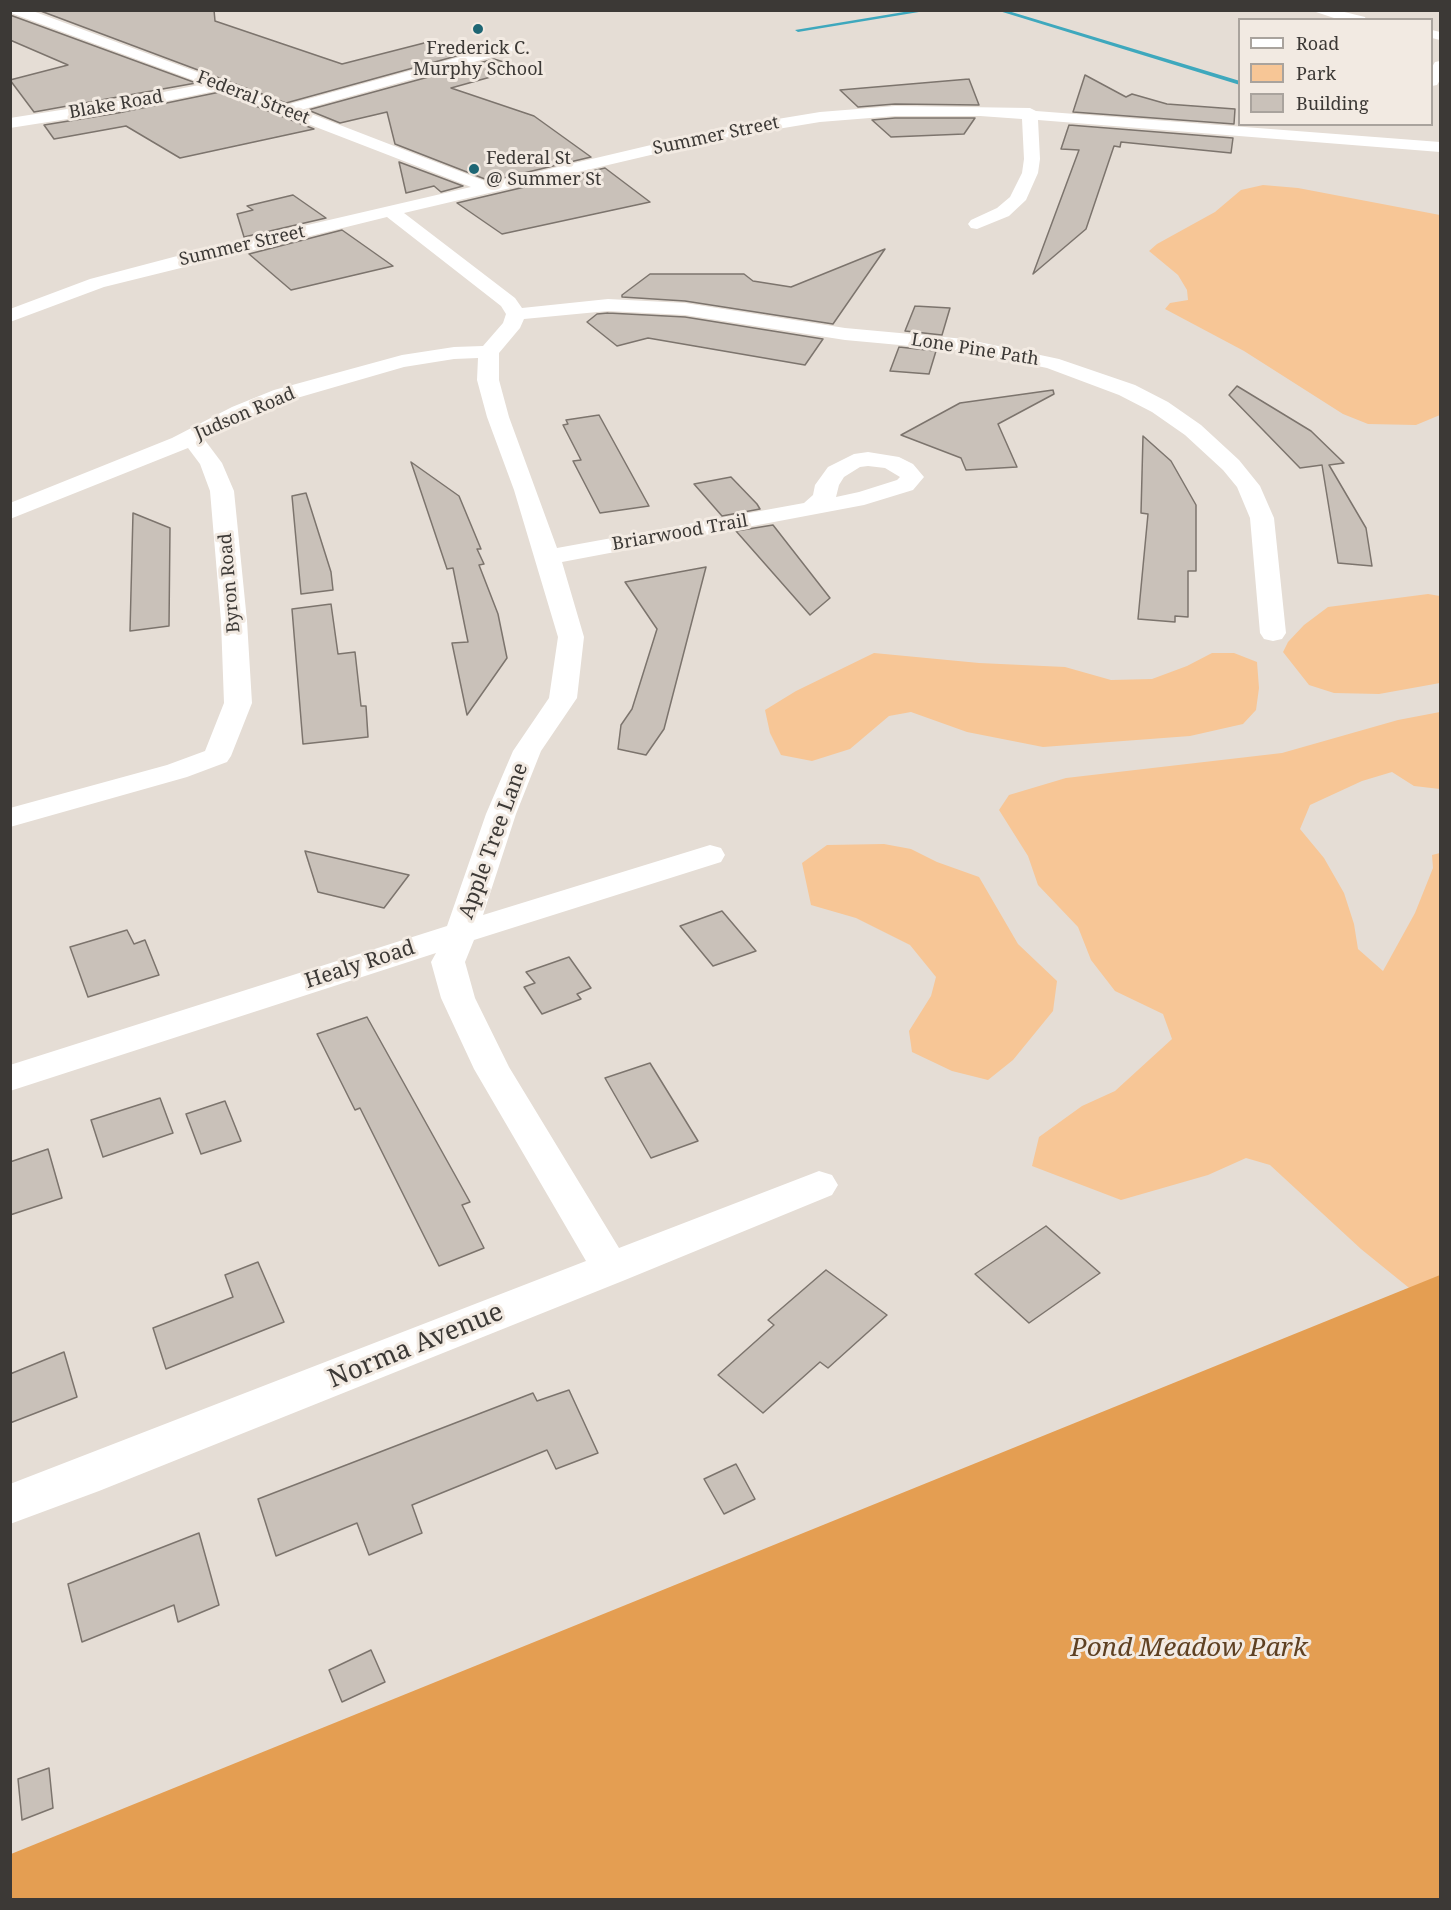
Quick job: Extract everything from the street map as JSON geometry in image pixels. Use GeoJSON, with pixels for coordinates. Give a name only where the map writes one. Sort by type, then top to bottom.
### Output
{"type":"FeatureCollection","features":[{"type":"Feature","properties":{"kind":"street","name":"Federal Street"},"geometry":{"type":"LineString","coordinates":[[16,10],[221,85],[489,188]]}},
{"type":"Feature","properties":{"kind":"street"},"geometry":{"type":"LineString","coordinates":[[1316,10],[1351,18]]}},
{"type":"Feature","properties":{"kind":"street"},"geometry":{"type":"LineString","coordinates":[[284,110],[512,47]]}},
{"type":"Feature","properties":{"kind":"street","name":"Blake Road"},"geometry":{"type":"LineString","coordinates":[[10,123],[118,106],[221,85]]}},
{"type":"Feature","properties":{"kind":"street","name":"Summer Street"},"geometry":{"type":"LineString","coordinates":[[10,316],[60,295],[131,273],[723,133],[790,120],[896,111],[1030,113],[1440,147]]}},
{"type":"Feature","properties":{"kind":"street"},"geometry":{"type":"LineString","coordinates":[[977,224],[1004,212],[1017,200],[1030,173],[1032,159],[1030,113]]}},
{"type":"Feature","properties":{"kind":"street"},"geometry":{"type":"LineString","coordinates":[[1403,144],[1411,126]]}},
{"type":"Feature","properties":{"kind":"street"},"geometry":{"type":"LineString","coordinates":[[390,212],[508,302],[516,314],[513,324],[489,352]]}},
{"type":"Feature","properties":{"kind":"street","name":"Lone Pine Path"},"geometry":{"type":"LineString","coordinates":[[516,314],[608,305],[645,305],[685,309],[834,332],[965,345],[1052,363],[1127,390],[1160,407],[1193,430],[1231,465],[1248,486],[1262,518],[1273,633]]}},
{"type":"Feature","properties":{"kind":"street","name":"Judson Road"},"geometry":{"type":"LineString","coordinates":[[10,512],[180,443],[190,436],[282,395],[402,361],[454,353],[489,352]]}},
{"type":"Feature","properties":{"kind":"street","name":"Apple Tree Lane"},"geometry":{"type":"LineString","coordinates":[[489,352],[488,380],[498,417],[548,556],[571,637],[563,699],[527,752],[501,814],[461,933],[448,962],[458,998],[492,1069],[611,1269]]}},
{"type":"Feature","properties":{"kind":"street","name":"Byron Road"},"geometry":{"type":"LineString","coordinates":[[10,818],[177,771],[217,756],[226,737],[238,703],[234,621],[222,491],[211,463],[190,436]]}},
{"type":"Feature","properties":{"kind":"street","name":"Briarwood Trail"},"geometry":{"type":"LineString","coordinates":[[548,556],[812,508]]}},
{"type":"Feature","properties":{"kind":"street","name":"Healy Road"},"geometry":{"type":"LineString","coordinates":[[10,1078],[710,855]]}},
{"type":"Feature","properties":{"kind":"street","name":"Norma Avenue"},"geometry":{"type":"LineString","coordinates":[[10,1504],[84,1477],[819,1185]]}},
{"type":"Feature","properties":{"kind":"green space"},"geometry":{"type":"Polygon","coordinates":[[[1263,185],[1298,188],[1440,215],[1440,415],[1416,425],[1368,424],[1343,414],[1244,351],[1165,309],[1170,303],[1188,300],[1187,290],[1178,275],[1149,251],[1157,244],[1215,212],[1241,190],[1263,185]]]}},
{"type":"Feature","properties":{"kind":"green space"},"geometry":{"type":"Polygon","coordinates":[[[1428,594],[1440,596],[1440,683],[1379,694],[1334,693],[1309,685],[1283,652],[1288,642],[1304,625],[1328,607],[1428,594]]]}},
{"type":"Feature","properties":{"kind":"green space"},"geometry":{"type":"Polygon","coordinates":[[[874,653],[979,663],[1065,667],[1111,680],[1152,679],[1187,666],[1212,653],[1234,653],[1257,662],[1259,688],[1256,710],[1243,724],[1190,736],[1043,747],[967,732],[911,712],[889,716],[850,749],[812,761],[781,755],[770,733],[765,710],[796,691],[874,653]]]}},
{"type":"Feature","properties":{"kind":"green space"},"geometry":{"type":"Polygon","coordinates":[[[1440,712],[1440,789],[1414,786],[1392,772],[1362,781],[1310,805],[1300,829],[1324,858],[1344,893],[1354,924],[1358,949],[1383,971],[1415,913],[1433,868],[1432,855],[1440,853],[1440,1313],[1361,1249],[1270,1165],[1246,1158],[1208,1175],[1121,1200],[1032,1166],[1039,1137],[1082,1106],[1115,1091],[1172,1039],[1163,1014],[1115,991],[1091,960],[1078,927],[1038,885],[1028,856],[999,810],[1009,795],[1066,778],[1282,753],[1398,720],[1440,712]]]}},
{"type":"Feature","properties":{"kind":"green space"},"geometry":{"type":"Polygon","coordinates":[[[884,844],[911,849],[937,862],[979,877],[1018,944],[1057,981],[1053,1011],[1013,1060],[988,1080],[952,1071],[912,1052],[909,1031],[931,996],[936,977],[910,945],[856,918],[811,905],[802,863],[827,845],[884,844]]]}},
{"type":"Feature","properties":{"kind":"green space","name":"Pond Meadow Park"},"geometry":{"type":"Polygon","coordinates":[[[1440,1275],[1440,1899],[11,1899],[11,1854],[1440,1275]]]}},
{"type":"Feature","properties":{"kind":"building"},"geometry":{"type":"Polygon","coordinates":[[[38,10],[214,10],[215,21],[342,64],[428,42],[435,44],[442,42],[471,52],[286,103],[38,10]]]}},
{"type":"Feature","properties":{"kind":"building"},"geometry":{"type":"Polygon","coordinates":[[[10,15],[196,83],[34,112],[10,80],[68,65],[10,40],[10,15]]]}},
{"type":"Feature","properties":{"kind":"building"},"geometry":{"type":"Polygon","coordinates":[[[494,59],[523,68],[451,88],[534,116],[591,157],[490,181],[395,144],[387,112],[340,123],[308,110],[494,59]]]}},
{"type":"Feature","properties":{"kind":"building"},"geometry":{"type":"Polygon","coordinates":[[[1085,75],[1126,97],[1132,94],[1167,104],[1235,109],[1234,124],[1073,112],[1085,75]]]}},
{"type":"Feature","properties":{"kind":"building"},"geometry":{"type":"Polygon","coordinates":[[[969,79],[979,105],[895,104],[858,107],[840,90],[969,79]]]}},
{"type":"Feature","properties":{"kind":"building"},"geometry":{"type":"Polygon","coordinates":[[[220,92],[314,129],[180,158],[126,126],[54,139],[44,125],[118,113],[220,92]]]}},
{"type":"Feature","properties":{"kind":"building"},"geometry":{"type":"Polygon","coordinates":[[[975,118],[964,134],[891,137],[872,120],[975,118]]]}},
{"type":"Feature","properties":{"kind":"building"},"geometry":{"type":"Polygon","coordinates":[[[1069,125],[1233,138],[1231,153],[1121,142],[1120,147],[1114,146],[1086,229],[1033,274],[1079,150],[1061,149],[1069,125]]]}},
{"type":"Feature","properties":{"kind":"building"},"geometry":{"type":"Polygon","coordinates":[[[399,162],[463,186],[441,192],[434,186],[406,193],[399,162]]]}},
{"type":"Feature","properties":{"kind":"building"},"geometry":{"type":"Polygon","coordinates":[[[605,168],[650,202],[502,234],[457,203],[605,168]]]}},
{"type":"Feature","properties":{"kind":"building"},"geometry":{"type":"Polygon","coordinates":[[[293,195],[326,218],[244,237],[237,214],[253,210],[247,206],[293,195]]]}},
{"type":"Feature","properties":{"kind":"building"},"geometry":{"type":"Polygon","coordinates":[[[342,230],[393,266],[291,290],[249,254],[342,230]]]}},
{"type":"Feature","properties":{"kind":"building"},"geometry":{"type":"Polygon","coordinates":[[[885,249],[833,324],[685,301],[622,297],[650,274],[744,274],[753,281],[791,287],[885,249]]]}},
{"type":"Feature","properties":{"kind":"building"},"geometry":{"type":"Polygon","coordinates":[[[915,306],[950,308],[942,335],[905,331],[915,306]]]}},
{"type":"Feature","properties":{"kind":"building"},"geometry":{"type":"Polygon","coordinates":[[[597,314],[685,317],[823,339],[805,365],[648,338],[617,346],[587,322],[597,314]]]}},
{"type":"Feature","properties":{"kind":"building"},"geometry":{"type":"Polygon","coordinates":[[[899,347],[936,351],[929,374],[890,371],[899,347]]]}},
{"type":"Feature","properties":{"kind":"building"},"geometry":{"type":"Polygon","coordinates":[[[1237,386],[1311,431],[1344,463],[1329,465],[1366,528],[1372,566],[1338,563],[1322,465],[1300,468],[1229,395],[1237,386]]]}},
{"type":"Feature","properties":{"kind":"building"},"geometry":{"type":"Polygon","coordinates":[[[1053,390],[1054,394],[998,424],[1017,467],[966,470],[961,458],[901,435],[960,403],[1053,390]]]}},
{"type":"Feature","properties":{"kind":"building"},"geometry":{"type":"Polygon","coordinates":[[[599,415],[649,506],[600,513],[573,461],[581,460],[563,425],[568,424],[566,420],[599,415]]]}},
{"type":"Feature","properties":{"kind":"building"},"geometry":{"type":"Polygon","coordinates":[[[1143,436],[1171,461],[1196,505],[1196,571],[1188,571],[1188,617],[1175,616],[1175,622],[1138,619],[1148,514],[1141,513],[1143,436]]]}},
{"type":"Feature","properties":{"kind":"building"},"geometry":{"type":"Polygon","coordinates":[[[411,462],[459,496],[481,549],[477,549],[484,564],[479,565],[498,614],[507,658],[467,715],[452,643],[468,642],[453,568],[447,569],[411,462]]]}},
{"type":"Feature","properties":{"kind":"building"},"geometry":{"type":"Polygon","coordinates":[[[731,477],[760,509],[722,516],[694,484],[731,477]]]}},
{"type":"Feature","properties":{"kind":"building"},"geometry":{"type":"Polygon","coordinates":[[[306,493],[331,572],[333,590],[301,594],[292,496],[306,493]]]}},
{"type":"Feature","properties":{"kind":"building"},"geometry":{"type":"Polygon","coordinates":[[[133,513],[170,528],[169,626],[130,631],[133,513]]]}},
{"type":"Feature","properties":{"kind":"building"},"geometry":{"type":"Polygon","coordinates":[[[773,525],[830,598],[810,615],[736,531],[773,525]]]}},
{"type":"Feature","properties":{"kind":"building"},"geometry":{"type":"Polygon","coordinates":[[[706,567],[664,729],[646,755],[618,749],[621,725],[632,709],[657,629],[625,582],[706,567]]]}},
{"type":"Feature","properties":{"kind":"building"},"geometry":{"type":"Polygon","coordinates":[[[331,604],[338,654],[355,652],[361,706],[366,706],[368,737],[303,744],[292,609],[331,604]]]}},
{"type":"Feature","properties":{"kind":"building"},"geometry":{"type":"Polygon","coordinates":[[[305,851],[409,875],[384,908],[318,892],[305,851]]]}},
{"type":"Feature","properties":{"kind":"building"},"geometry":{"type":"Polygon","coordinates":[[[722,911],[756,951],[713,966],[680,926],[722,911]]]}},
{"type":"Feature","properties":{"kind":"building"},"geometry":{"type":"Polygon","coordinates":[[[127,930],[134,944],[145,940],[159,975],[88,997],[70,947],[127,930]]]}},
{"type":"Feature","properties":{"kind":"building"},"geometry":{"type":"Polygon","coordinates":[[[569,957],[591,988],[577,994],[581,999],[542,1014],[524,987],[535,983],[526,972],[569,957]]]}},
{"type":"Feature","properties":{"kind":"building"},"geometry":{"type":"Polygon","coordinates":[[[367,1017],[470,1202],[462,1205],[484,1248],[439,1266],[360,1108],[355,1110],[317,1034],[367,1017]]]}},
{"type":"Feature","properties":{"kind":"building"},"geometry":{"type":"Polygon","coordinates":[[[650,1063],[698,1141],[651,1158],[605,1078],[650,1063]]]}},
{"type":"Feature","properties":{"kind":"building"},"geometry":{"type":"Polygon","coordinates":[[[160,1098],[173,1133],[103,1157],[91,1120],[160,1098]]]}},
{"type":"Feature","properties":{"kind":"building"},"geometry":{"type":"Polygon","coordinates":[[[225,1101],[241,1141],[201,1154],[186,1114],[225,1101]]]}},
{"type":"Feature","properties":{"kind":"building"},"geometry":{"type":"Polygon","coordinates":[[[48,1149],[62,1198],[10,1215],[10,1162],[48,1149]]]}},
{"type":"Feature","properties":{"kind":"building"},"geometry":{"type":"Polygon","coordinates":[[[1046,1226],[1100,1273],[1029,1323],[975,1274],[1046,1226]]]}},
{"type":"Feature","properties":{"kind":"building"},"geometry":{"type":"Polygon","coordinates":[[[258,1262],[284,1322],[166,1369],[153,1328],[233,1297],[225,1275],[258,1262]]]}},
{"type":"Feature","properties":{"kind":"building"},"geometry":{"type":"Polygon","coordinates":[[[826,1270],[887,1315],[828,1368],[820,1362],[763,1413],[718,1375],[774,1325],[768,1320],[826,1270]]]}},
{"type":"Feature","properties":{"kind":"building"},"geometry":{"type":"Polygon","coordinates":[[[64,1352],[77,1397],[10,1423],[10,1374],[64,1352]]]}},
{"type":"Feature","properties":{"kind":"building"},"geometry":{"type":"Polygon","coordinates":[[[569,1390],[598,1453],[556,1469],[547,1450],[412,1505],[422,1533],[369,1555],[357,1523],[276,1556],[258,1499],[533,1393],[537,1401],[569,1390]]]}},
{"type":"Feature","properties":{"kind":"building"},"geometry":{"type":"Polygon","coordinates":[[[736,1464],[755,1499],[724,1514],[704,1479],[736,1464]]]}},
{"type":"Feature","properties":{"kind":"building"},"geometry":{"type":"Polygon","coordinates":[[[199,1533],[219,1605],[178,1622],[174,1605],[82,1642],[68,1584],[199,1533]]]}},
{"type":"Feature","properties":{"kind":"building"},"geometry":{"type":"Polygon","coordinates":[[[371,1650],[385,1682],[342,1702],[329,1670],[371,1650]]]}},
{"type":"Feature","properties":{"kind":"building"},"geometry":{"type":"Polygon","coordinates":[[[49,1768],[53,1808],[22,1820],[18,1779],[49,1768]]]}},
{"type":"Feature","properties":{"kind":"waterway"},"geometry":{"type":"LineString","coordinates":[[798,30],[929,10]]}},
{"type":"Feature","properties":{"kind":"waterway"},"geometry":{"type":"LineString","coordinates":[[998,10],[1238,82]]}},
{"type":"Feature","properties":{"kind":"place","name":"Frederick C. Murphy School"},"geometry":{"type":"Point","coordinates":[478,29]}},
{"type":"Feature","properties":{"kind":"place","name":"Federal St @ Summer St"},"geometry":{"type":"Point","coordinates":[474,169]}}]}
